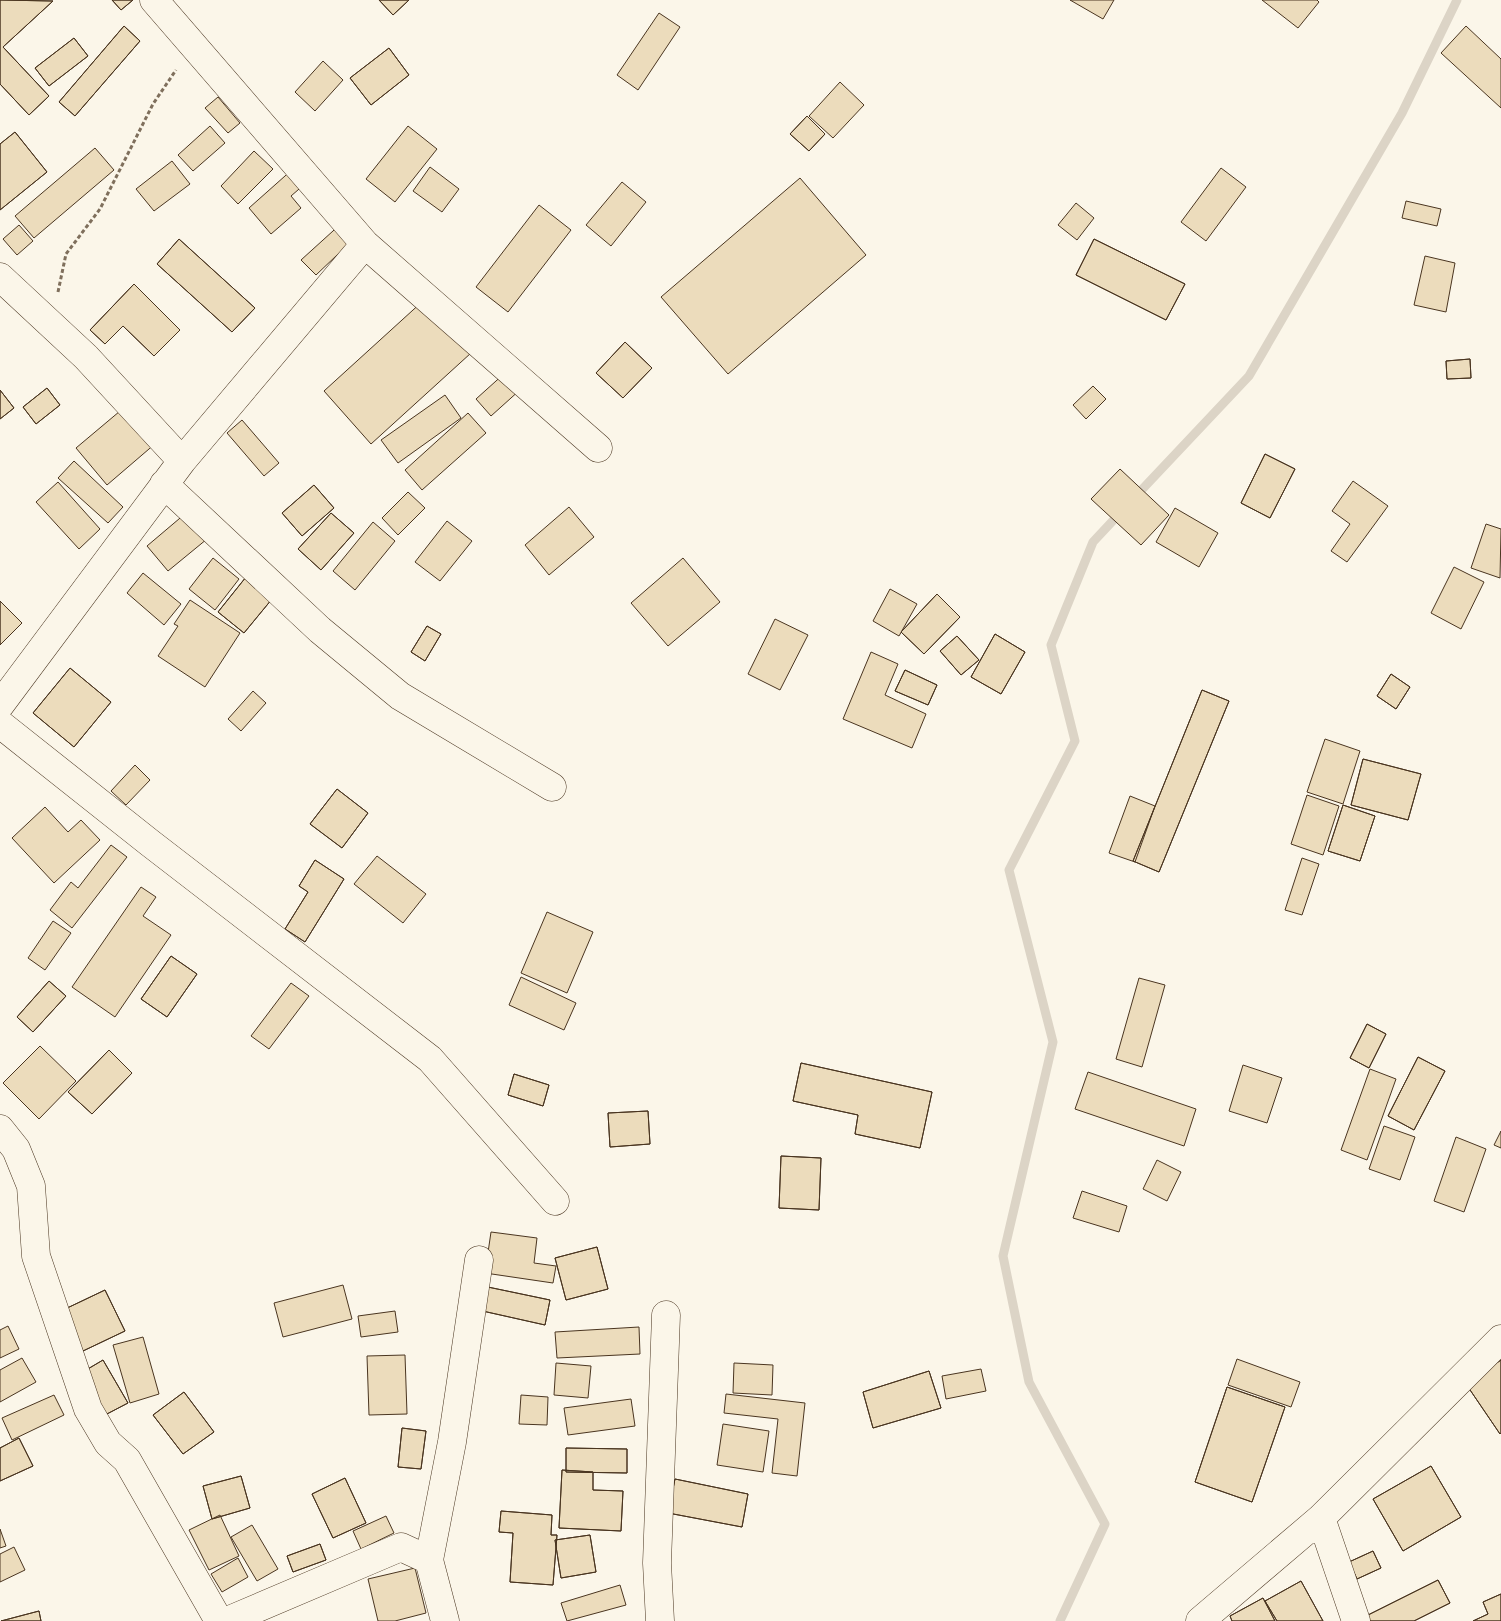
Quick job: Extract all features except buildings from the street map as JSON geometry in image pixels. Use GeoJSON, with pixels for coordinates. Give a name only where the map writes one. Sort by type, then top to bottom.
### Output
{"type":"FeatureCollection","features":[{"type":"Feature","properties":{"kind":"street"},"geometry":{"type":"LineString","coordinates":[[154,0],[366,244],[598,448]]}},
{"type":"Feature","properties":{"kind":"street"},"geometry":{"type":"LineString","coordinates":[[4,688],[182,461],[366,244]]}},
{"type":"Feature","properties":{"kind":"street"},"geometry":{"type":"LineString","coordinates":[[0,277],[86,357],[182,461]]}},
{"type":"Feature","properties":{"kind":"street"},"geometry":{"type":"LineString","coordinates":[[164,484],[320,630],[400,696],[552,788]]}},
{"type":"Feature","properties":{"kind":"street"},"geometry":{"type":"LineString","coordinates":[[0,724],[150,843],[430,1059],[555,1201]]}},
{"type":"Feature","properties":{"kind":"street"},"geometry":{"type":"LineString","coordinates":[[0,1129],[16,1149],[31,1186],[36,1256],[88,1409],[108,1443],[127,1460],[219,1621]]}},
{"type":"Feature","properties":{"kind":"street"},"geometry":{"type":"LineString","coordinates":[[445,1621],[428,1560],[452,1442],[479,1260]]}},
{"type":"Feature","properties":{"kind":"street"},"geometry":{"type":"LineString","coordinates":[[660,1621],[657,1563],[666,1315]]}},
{"type":"Feature","properties":{"kind":"street"},"geometry":{"type":"LineString","coordinates":[[1200,1621],[1321,1518],[1501,1338]]}},
{"type":"Feature","properties":{"kind":"street"},"geometry":{"type":"LineString","coordinates":[[1321,1518],[1356,1621]]}},
{"type":"Feature","properties":{"kind":"street"},"geometry":{"type":"LineString","coordinates":[[226,1621],[401,1547],[428,1560]]}},
{"type":"Feature","properties":{"kind":"path"},"geometry":{"type":"LineString","coordinates":[[51,325],[66,254],[100,209],[153,104],[193,45]]}},
{"type":"Feature","properties":{"kind":"waterway"},"geometry":{"type":"LineString","coordinates":[[1134,498],[1249,376],[1402,113],[1457,0]]}},
{"type":"Feature","properties":{"kind":"waterway"},"geometry":{"type":"LineString","coordinates":[[1060,1621],[1105,1524],[1029,1382],[1003,1256],[1053,1042],[1009,870],[1075,741],[1051,645],[1093,542],[1122,511]]}}]}
